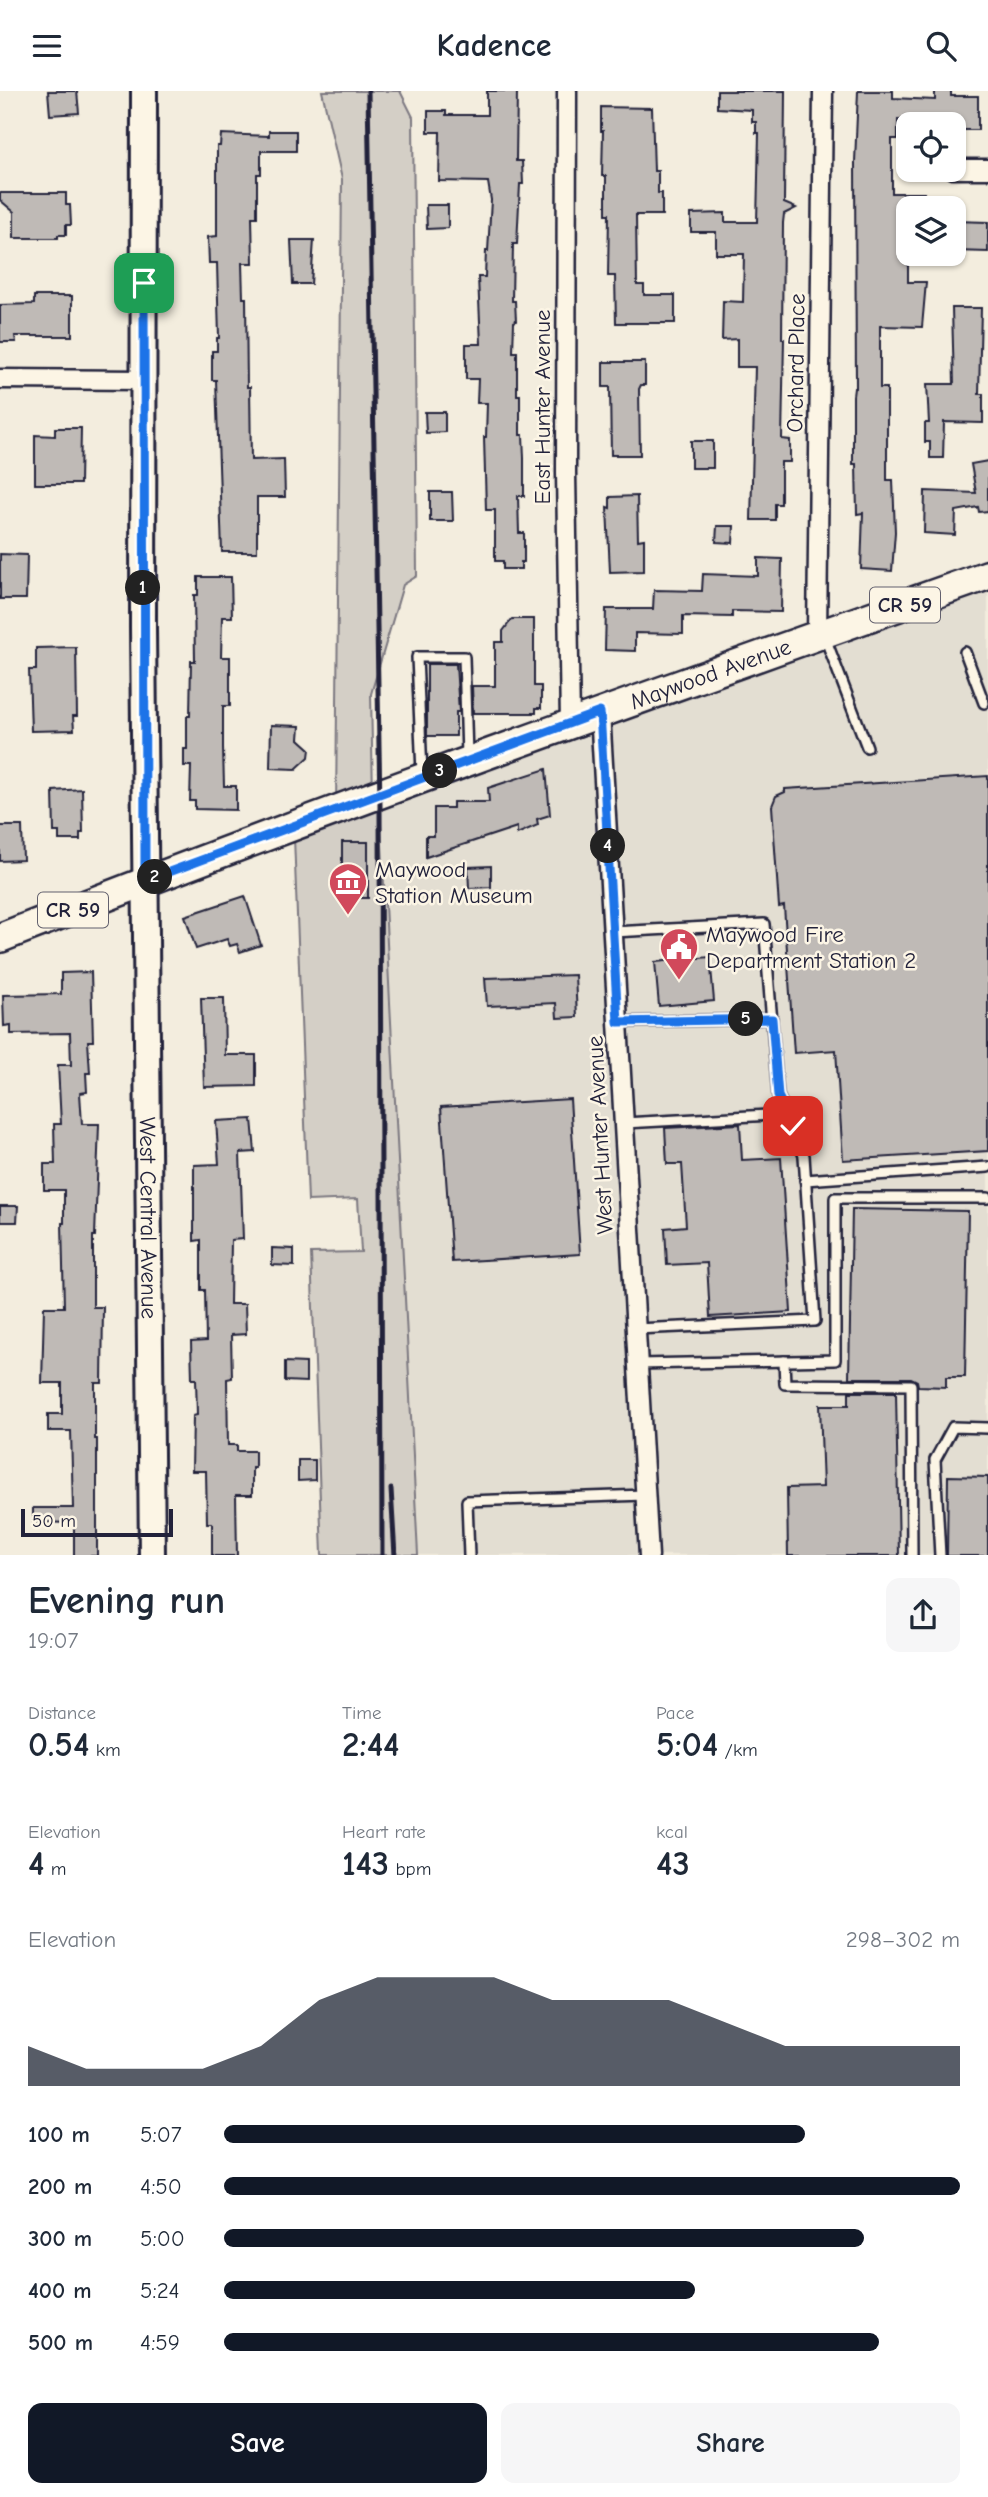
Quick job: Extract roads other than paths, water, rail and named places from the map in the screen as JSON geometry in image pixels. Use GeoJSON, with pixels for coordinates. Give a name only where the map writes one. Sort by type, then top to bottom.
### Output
{"type":"FeatureCollection","features":[{"type":"Feature","properties":{"kind":"main road","name":"Maywood Avenue"},"geometry":{"type":"LineString","coordinates":[[0,938],[145,881],[570,723],[988,575]]}},
{"type":"Feature","properties":{"kind":"street","name":"West Central Avenue"},"geometry":{"type":"LineString","coordinates":[[144,91],[145,881],[152,1555]]}},
{"type":"Feature","properties":{"kind":"street","name":"East Hunter Avenue"},"geometry":{"type":"LineString","coordinates":[[567,91],[566,472],[570,723]]}},
{"type":"Feature","properties":{"kind":"street","name":"Orchard Place"},"geometry":{"type":"LineString","coordinates":[[820,635],[823,91]]}},
{"type":"Feature","properties":{"kind":"street"},"geometry":{"type":"LineString","coordinates":[[966,169],[988,169]]}},
{"type":"Feature","properties":{"kind":"street"},"geometry":{"type":"LineString","coordinates":[[0,379],[144,380]]}},
{"type":"Feature","properties":{"kind":"street","name":"West Hunter Avenue"},"geometry":{"type":"LineString","coordinates":[[600,712],[649,1555]]}},
{"type":"Feature","properties":{"kind":"lane"},"geometry":{"type":"LineString","coordinates":[[820,635],[867,747]]}},
{"type":"Feature","properties":{"kind":"lane"},"geometry":{"type":"LineString","coordinates":[[965,652],[984,703]]}},
{"type":"Feature","properties":{"kind":"lane"},"geometry":{"type":"LineString","coordinates":[[422,778],[417,657],[464,657],[467,761]]}},
{"type":"Feature","properties":{"kind":"lane"},"geometry":{"type":"LineString","coordinates":[[613,932],[764,924],[778,1096],[804,1156],[815,1321],[635,1329]]}},
{"type":"Feature","properties":{"kind":"lane"},"geometry":{"type":"LineString","coordinates":[[618,1022],[772,1019]]}},
{"type":"Feature","properties":{"kind":"lane"},"geometry":{"type":"LineString","coordinates":[[624,1123],[788,1114]]}},
{"type":"Feature","properties":{"kind":"lane"},"geometry":{"type":"LineString","coordinates":[[805,1180],[988,1167]]}},
{"type":"Feature","properties":{"kind":"lane"},"geometry":{"type":"LineString","coordinates":[[638,1364],[835,1360],[835,1198],[988,1198]]}},
{"type":"Feature","properties":{"kind":"lane"},"geometry":{"type":"LineString","coordinates":[[783,1361],[785,1384],[911,1385],[912,1555]]}},
{"type":"Feature","properties":{"kind":"lane"},"geometry":{"type":"LineString","coordinates":[[940,1555],[935,1460],[953,1427],[988,1428]]}},
{"type":"Feature","properties":{"kind":"lane"},"geometry":{"type":"LineString","coordinates":[[468,1555],[467,1501],[645,1495]]}},
{"type":"Feature","properties":{"kind":"railway"},"geometry":{"type":"LineString","coordinates":[[368,91],[380,805],[382,1555]]}},
{"type":"Feature","properties":{"kind":"railway"},"geometry":{"type":"LineString","coordinates":[[391,1489],[395,1555]]}},
{"type":"Feature","properties":{"kind":"place","name":"Maywood Station Museum"},"geometry":{"type":"Point","coordinates":[348,916]}},
{"type":"Feature","properties":{"kind":"place","name":"Maywood Fire Department Station 2"},"geometry":{"type":"Point","coordinates":[679,981]}}]}
